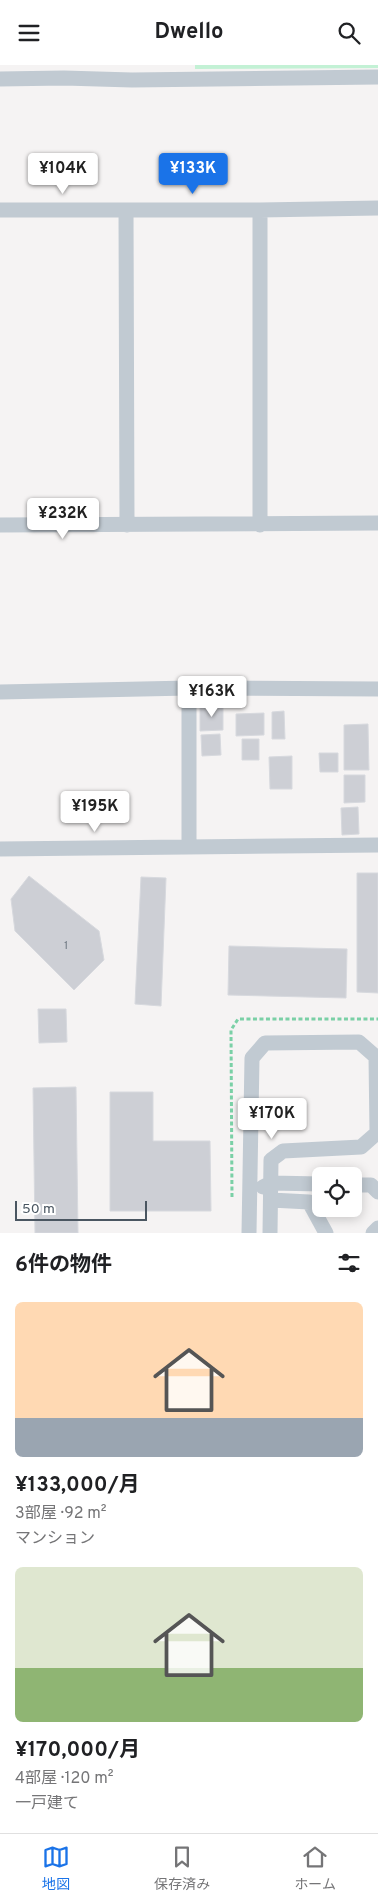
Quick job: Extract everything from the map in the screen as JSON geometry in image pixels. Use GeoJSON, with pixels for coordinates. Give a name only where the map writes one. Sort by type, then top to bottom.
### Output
{"type":"FeatureCollection","features":[{"type":"Feature","properties":{"kind":"street"},"geometry":{"type":"LineString","coordinates":[[0,79],[187,72],[281,77],[378,77]]}},
{"type":"Feature","properties":{"kind":"street"},"geometry":{"type":"LineString","coordinates":[[0,210],[260,210],[378,207]]}},
{"type":"Feature","properties":{"kind":"street"},"geometry":{"type":"LineString","coordinates":[[126,210],[127,525]]}},
{"type":"Feature","properties":{"kind":"street"},"geometry":{"type":"LineString","coordinates":[[260,210],[260,525]]}},
{"type":"Feature","properties":{"kind":"street"},"geometry":{"type":"LineString","coordinates":[[0,525],[378,523]]}},
{"type":"Feature","properties":{"kind":"street"},"geometry":{"type":"LineString","coordinates":[[189,688],[189,847]]}},
{"type":"Feature","properties":{"kind":"street"},"geometry":{"type":"LineString","coordinates":[[0,691],[189,688],[378,689]]}},
{"type":"Feature","properties":{"kind":"street"},"geometry":{"type":"LineString","coordinates":[[0,849],[378,845]]}},
{"type":"Feature","properties":{"kind":"street"},"geometry":{"type":"LineString","coordinates":[[249,1233],[252,1058],[265,1043],[359,1042],[376,1057],[376,1133],[361,1147],[283,1151],[272,1160],[270,1233]]}},
{"type":"Feature","properties":{"kind":"street"},"geometry":{"type":"LineString","coordinates":[[250,1193],[271,1183],[312,1184]]}},
{"type":"Feature","properties":{"kind":"street"},"geometry":{"type":"LineString","coordinates":[[362,1185],[371,1185],[378,1192]]}},
{"type":"Feature","properties":{"kind":"street"},"geometry":{"type":"LineString","coordinates":[[271,1200],[310,1203],[326,1233]]}},
{"type":"Feature","properties":{"kind":"street"},"geometry":{"type":"LineString","coordinates":[[373,1233],[378,1228]]}},
{"type":"Feature","properties":{"kind":"green space"},"geometry":{"type":"Polygon","coordinates":[[[195,65],[378,65],[378,68],[195,69],[195,65]]]}},
{"type":"Feature","properties":{"kind":"building"},"geometry":{"type":"Polygon","coordinates":[[[223,705],[223,730],[200,731],[200,706],[223,705]]]}},
{"type":"Feature","properties":{"kind":"building"},"geometry":{"type":"Polygon","coordinates":[[[284,711],[285,739],[272,739],[272,712],[284,711]]]}},
{"type":"Feature","properties":{"kind":"building"},"geometry":{"type":"Polygon","coordinates":[[[264,713],[264,735],[236,736],[236,714],[264,713]]]}},
{"type":"Feature","properties":{"kind":"building"},"geometry":{"type":"Polygon","coordinates":[[[368,724],[369,770],[344,770],[344,725],[368,724]]]}},
{"type":"Feature","properties":{"kind":"building"},"geometry":{"type":"Polygon","coordinates":[[[220,734],[221,755],[202,756],[201,735],[220,734]]]}},
{"type":"Feature","properties":{"kind":"building"},"geometry":{"type":"Polygon","coordinates":[[[242,739],[259,739],[259,760],[242,760],[242,739]]]}},
{"type":"Feature","properties":{"kind":"building"},"geometry":{"type":"Polygon","coordinates":[[[319,753],[338,753],[338,772],[320,772],[319,753]]]}},
{"type":"Feature","properties":{"kind":"building"},"geometry":{"type":"Polygon","coordinates":[[[292,756],[292,789],[270,789],[269,757],[292,756]]]}},
{"type":"Feature","properties":{"kind":"building"},"geometry":{"type":"Polygon","coordinates":[[[344,775],[365,775],[365,802],[344,803],[344,775]]]}},
{"type":"Feature","properties":{"kind":"building"},"geometry":{"type":"Polygon","coordinates":[[[358,807],[359,834],[342,835],[341,808],[358,807]]]}},
{"type":"Feature","properties":{"kind":"building"},"geometry":{"type":"Polygon","coordinates":[[[357,873],[378,873],[378,993],[357,992],[357,873]]]}},
{"type":"Feature","properties":{"kind":"building"},"geometry":{"type":"Polygon","coordinates":[[[29,876],[99,931],[104,960],[74,990],[15,931],[11,899],[29,876]]]}},
{"type":"Feature","properties":{"kind":"building"},"geometry":{"type":"Polygon","coordinates":[[[141,877],[166,878],[161,1006],[135,1004],[141,877]]]}},
{"type":"Feature","properties":{"kind":"building"},"geometry":{"type":"Polygon","coordinates":[[[229,946],[347,949],[346,998],[228,995],[229,946]]]}},
{"type":"Feature","properties":{"kind":"building"},"geometry":{"type":"Polygon","coordinates":[[[38,1009],[66,1009],[67,1042],[39,1043],[38,1009]]]}},
{"type":"Feature","properties":{"kind":"building"},"geometry":{"type":"Polygon","coordinates":[[[76,1087],[78,1233],[35,1233],[33,1088],[76,1087]]]}},
{"type":"Feature","properties":{"kind":"building"},"geometry":{"type":"Polygon","coordinates":[[[110,1092],[153,1092],[153,1141],[210,1141],[211,1211],[110,1211],[110,1092]]]}}]}
